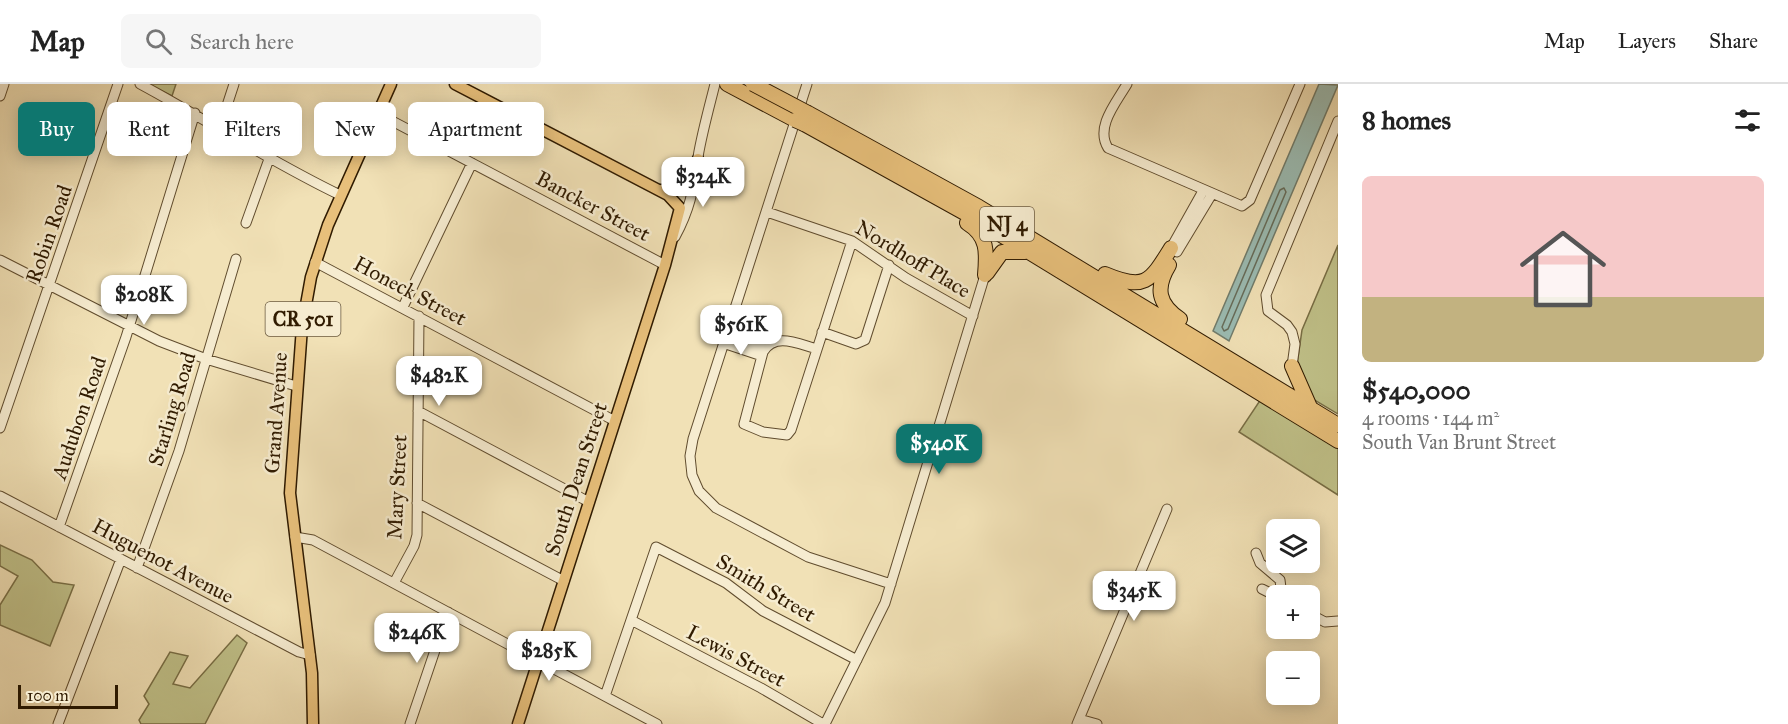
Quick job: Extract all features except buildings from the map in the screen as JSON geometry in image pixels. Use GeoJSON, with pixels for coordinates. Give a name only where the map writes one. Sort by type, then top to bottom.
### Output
{"type":"FeatureCollection","features":[{"type":"Feature","properties":{"kind":"highway","name":"NJ 4"},"geometry":{"type":"LineString","coordinates":[[727,84],[806,119],[937,183],[1224,354],[1338,425]]}},
{"type":"Feature","properties":{"kind":"highway","name":"NJ 4"},"geometry":{"type":"LineString","coordinates":[[753,84],[806,119],[1030,252],[1338,441]]}},
{"type":"Feature","properties":{"kind":"highway"},"geometry":{"type":"LineString","coordinates":[[928,192],[949,212],[981,234],[987,248],[986,275]]}},
{"type":"Feature","properties":{"kind":"highway"},"geometry":{"type":"LineString","coordinates":[[1067,260],[1123,282],[1137,284],[1154,274],[1174,250]]}},
{"type":"Feature","properties":{"kind":"highway"},"geometry":{"type":"LineString","coordinates":[[1174,250],[1162,277],[1160,297],[1168,310],[1184,321],[1205,343]]}},
{"type":"Feature","properties":{"kind":"highway"},"geometry":{"type":"LineString","coordinates":[[986,275],[1002,252],[1030,252]]}},
{"type":"Feature","properties":{"kind":"highway"},"geometry":{"type":"LineString","coordinates":[[1276,387],[1287,378],[1292,366]]}},
{"type":"Feature","properties":{"kind":"highway"},"geometry":{"type":"LineString","coordinates":[[1292,366],[1310,407]]}},
{"type":"Feature","properties":{"kind":"main road","name":"Grand Avenue"},"geometry":{"type":"LineString","coordinates":[[382,102],[391,84]]}},
{"type":"Feature","properties":{"kind":"main road"},"geometry":{"type":"LineString","coordinates":[[455,84],[659,190],[676,189],[684,185],[698,159]]}},
{"type":"Feature","properties":{"kind":"main road","name":"Grand Avenue"},"geometry":{"type":"LineString","coordinates":[[313,724],[310,655],[290,482],[296,386],[304,306],[315,262],[357,156]]}},
{"type":"Feature","properties":{"kind":"main road","name":"South Dean Street"},"geometry":{"type":"LineString","coordinates":[[518,724],[671,246],[680,208],[673,198],[659,190]]}},
{"type":"Feature","properties":{"kind":"street"},"geometry":{"type":"LineString","coordinates":[[0,96],[4,84]]}},
{"type":"Feature","properties":{"kind":"street","name":"Robin Road"},"geometry":{"type":"LineString","coordinates":[[0,428],[51,286],[118,84]]}},
{"type":"Feature","properties":{"kind":"street"},"geometry":{"type":"LineString","coordinates":[[140,84],[203,117]]}},
{"type":"Feature","properties":{"kind":"street"},"geometry":{"type":"LineString","coordinates":[[228,102],[234,84]]}},
{"type":"Feature","properties":{"kind":"street","name":"South Dean Street"},"geometry":{"type":"LineString","coordinates":[[671,246],[687,215],[696,182],[698,159],[715,84]]}},
{"type":"Feature","properties":{"kind":"street"},"geometry":{"type":"LineString","coordinates":[[807,84],[691,445],[691,469],[699,491],[726,515],[792,550],[891,584]]}},
{"type":"Feature","properties":{"kind":"street"},"geometry":{"type":"LineString","coordinates":[[1127,84],[1104,124],[1103,137],[1106,146],[1117,154],[1240,206],[1247,204],[1300,84]]}},
{"type":"Feature","properties":{"kind":"street","name":"Audubon Road"},"geometry":{"type":"LineString","coordinates":[[59,527],[130,324],[195,113]]}},
{"type":"Feature","properties":{"kind":"street"},"geometry":{"type":"LineString","coordinates":[[1292,366],[1293,334],[1287,325],[1268,311],[1266,295],[1338,121]]}},
{"type":"Feature","properties":{"kind":"street","name":"Bancker Street"},"geometry":{"type":"LineString","coordinates":[[396,123],[665,265]]}},
{"type":"Feature","properties":{"kind":"street"},"geometry":{"type":"LineString","coordinates":[[264,156],[340,195]]}},
{"type":"Feature","properties":{"kind":"street"},"geometry":{"type":"LineString","coordinates":[[246,223],[269,159]]}},
{"type":"Feature","properties":{"kind":"street"},"geometry":{"type":"LineString","coordinates":[[403,307],[472,163]]}},
{"type":"Feature","properties":{"kind":"street"},"geometry":{"type":"LineString","coordinates":[[1174,250],[1208,193]]}},
{"type":"Feature","properties":{"kind":"street","name":"Nordhoff Place"},"geometry":{"type":"LineString","coordinates":[[766,212],[852,241],[915,283],[973,316]]}},
{"type":"Feature","properties":{"kind":"street"},"geometry":{"type":"LineString","coordinates":[[816,349],[778,340],[763,352],[743,422],[763,432],[787,435],[791,430],[852,241]]}},
{"type":"Feature","properties":{"kind":"street","name":"Starling Road"},"geometry":{"type":"LineString","coordinates":[[137,568],[179,451],[236,259]]}},
{"type":"Feature","properties":{"kind":"street"},"geometry":{"type":"LineString","coordinates":[[0,260],[159,340],[206,359],[296,386]]}},
{"type":"Feature","properties":{"kind":"street","name":"Honeck Street"},"geometry":{"type":"LineString","coordinates":[[315,262],[615,421]]}},
{"type":"Feature","properties":{"kind":"street"},"geometry":{"type":"LineString","coordinates":[[822,333],[856,344],[865,340],[889,265]]}},
{"type":"Feature","properties":{"kind":"street"},"geometry":{"type":"LineString","coordinates":[[824,724],[878,619],[891,584],[986,275]]}},
{"type":"Feature","properties":{"kind":"street","name":"Mary Street"},"geometry":{"type":"LineString","coordinates":[[394,583],[416,542],[419,316]]}},
{"type":"Feature","properties":{"kind":"street"},"geometry":{"type":"LineString","coordinates":[[725,340],[763,352]]}},
{"type":"Feature","properties":{"kind":"street"},"geometry":{"type":"LineString","coordinates":[[418,411],[589,502]]}},
{"type":"Feature","properties":{"kind":"street","name":"Huguenot Avenue"},"geometry":{"type":"LineString","coordinates":[[0,496],[299,652],[310,655]]}},
{"type":"Feature","properties":{"kind":"street"},"geometry":{"type":"LineString","coordinates":[[417,503],[564,581]]}},
{"type":"Feature","properties":{"kind":"street"},"geometry":{"type":"LineString","coordinates":[[1097,724],[1078,721],[1167,509]]}},
{"type":"Feature","properties":{"kind":"street"},"geometry":{"type":"LineString","coordinates":[[295,537],[313,540],[657,724]]}},
{"type":"Feature","properties":{"kind":"street","name":"Smith Street"},"geometry":{"type":"LineString","coordinates":[[631,620],[656,547],[726,583],[763,611],[857,660]]}},
{"type":"Feature","properties":{"kind":"street"},"geometry":{"type":"LineString","coordinates":[[1256,553],[1260,563],[1280,580],[1281,585]]}},
{"type":"Feature","properties":{"kind":"street"},"geometry":{"type":"LineString","coordinates":[[58,724],[121,559]]}},
{"type":"Feature","properties":{"kind":"street"},"geometry":{"type":"LineString","coordinates":[[1262,589],[1266,591]]}},
{"type":"Feature","properties":{"kind":"street"},"geometry":{"type":"LineString","coordinates":[[410,724],[448,612]]}},
{"type":"Feature","properties":{"kind":"street"},"geometry":{"type":"LineString","coordinates":[[1320,619],[1325,622],[1338,621]]}},
{"type":"Feature","properties":{"kind":"street"},"geometry":{"type":"LineString","coordinates":[[605,696],[631,620]]}},
{"type":"Feature","properties":{"kind":"street","name":"Lewis Street"},"geometry":{"type":"LineString","coordinates":[[631,620],[761,688],[824,724]]}},
{"type":"Feature","properties":{"kind":"green space"},"geometry":{"type":"Polygon","coordinates":[[[148,84],[176,84],[172,96],[148,84]]]}},
{"type":"Feature","properties":{"kind":"green space"},"geometry":{"type":"Polygon","coordinates":[[[1338,245],[1338,414],[1311,398],[1296,372],[1302,330],[1338,245]]]}},
{"type":"Feature","properties":{"kind":"green space"},"geometry":{"type":"Polygon","coordinates":[[[1263,396],[1338,441],[1338,495],[1239,432],[1263,396]]]}},
{"type":"Feature","properties":{"kind":"green space"},"geometry":{"type":"Polygon","coordinates":[[[0,545],[32,560],[53,582],[74,585],[50,646],[0,625],[0,605],[18,576],[0,566],[0,545]]]}},
{"type":"Feature","properties":{"kind":"green space"},"geometry":{"type":"Polygon","coordinates":[[[237,635],[247,643],[205,724],[141,724],[139,720],[149,704],[144,696],[170,652],[188,656],[173,684],[190,688],[237,635]]]}},
{"type":"Feature","properties":{"kind":"water"},"geometry":{"type":"Polygon","coordinates":[[[1319,84],[1338,85],[1229,341],[1213,331],[1319,84]]]}}]}
